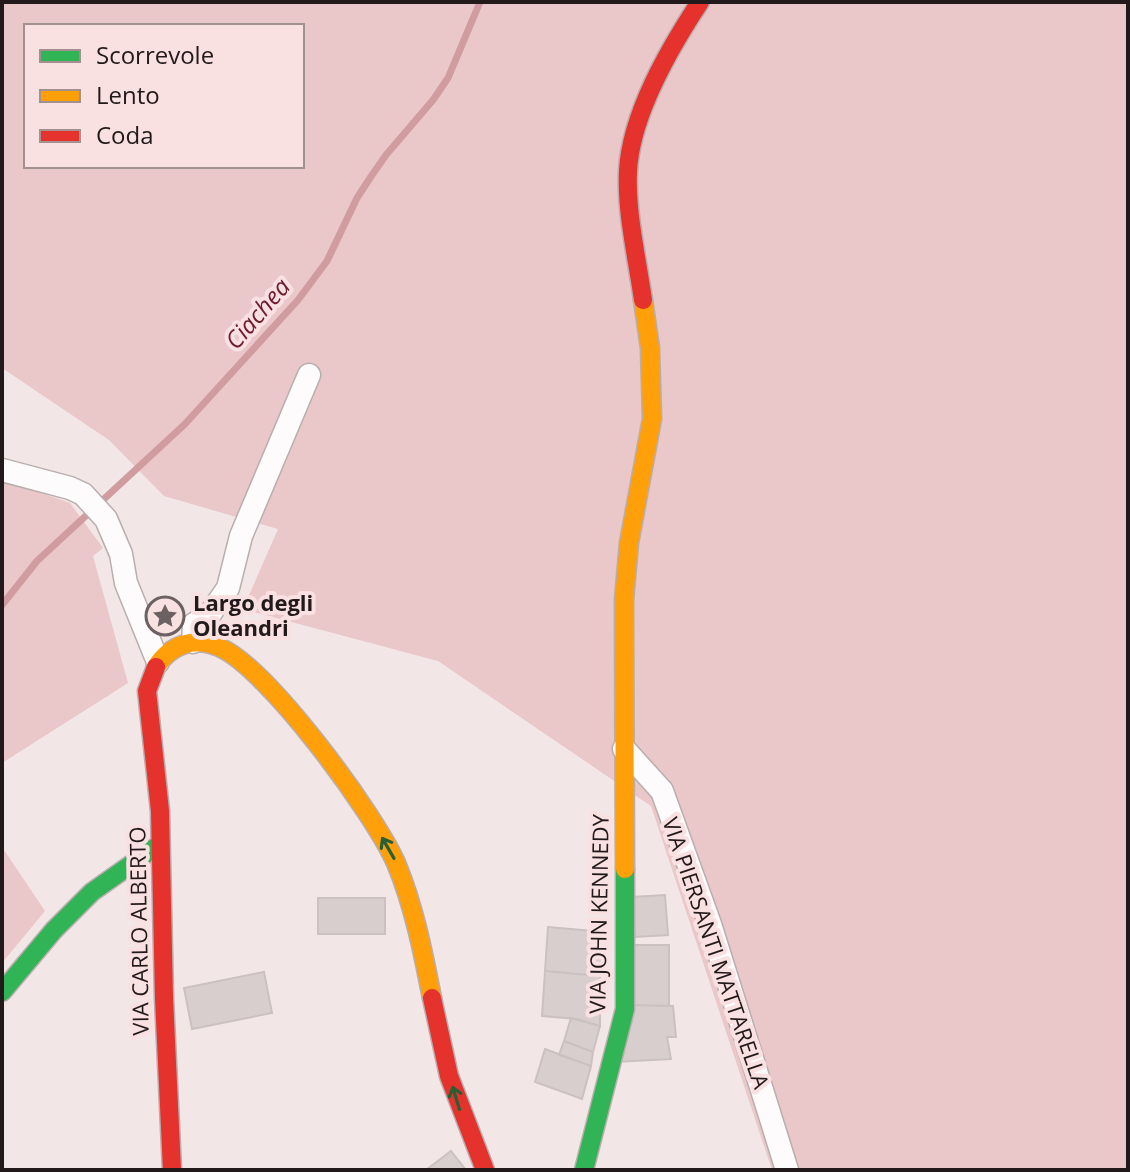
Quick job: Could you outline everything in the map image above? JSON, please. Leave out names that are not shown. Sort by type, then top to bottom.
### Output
[{"type":"street","name":"VIA JOHN KENNEDY","points":[[584,1170],[625,1009],[624,600],[629,543],[652,419],[650,348],[628,198],[628,169],[632,141],[656,78],[700,2]]},
{"type":"street","points":[[202,643],[194,624],[210,614],[228,588],[241,536],[309,375]]},
{"type":"street","points":[[2,470],[83,494],[106,519],[121,554],[126,583],[158,662],[173,648],[202,643],[231,654],[263,682],[351,791],[395,860],[411,903],[446,1064],[461,1114],[485,1170]]},
{"type":"street","name":"VIA CARLO ALBERTO","points":[[158,662],[150,675],[147,691],[160,811],[172,1170]]},
{"type":"street","name":"VIA PIERSANTI MATTARELLA","points":[[624,749],[662,791],[710,924],[787,1170]]},
{"type":"street","points":[[2,992],[54,930],[92,892],[160,844]]},
{"type":"shaded area","points":[[2,2],[1128,2],[1128,1170],[772,1170],[651,806],[438,661],[243,609],[278,529],[164,496],[109,440],[2,368]]},
{"type":"shaded area","points":[[2,479],[70,503],[103,548],[93,556],[128,683],[2,763]]},
{"type":"shaded area","points":[[2,847],[45,911],[2,963]]},
{"type":"building","points":[[665,895],[668,935],[635,937],[632,897]]},
{"type":"building","points":[[318,898],[385,898],[385,934],[318,934]]},
{"type":"building","points":[[548,927],[604,932],[600,976],[545,971]]},
{"type":"building","points":[[633,945],[669,945],[669,1006],[633,1005]]},
{"type":"building","points":[[545,971],[600,976],[600,1026],[577,1019],[542,1016]]},
{"type":"building","points":[[264,972],[272,1013],[192,1029],[184,988]]},
{"type":"building","points":[[633,1005],[673,1006],[676,1037],[667,1037],[671,1059],[616,1062]]},
{"type":"building","points":[[571,1018],[600,1026],[593,1052],[564,1041]]},
{"type":"building","points":[[564,1041],[593,1052],[591,1066],[559,1055]]},
{"type":"building","points":[[545,1049],[591,1066],[582,1099],[535,1082]]},
{"type":"building","points":[[451,1151],[466,1170],[426,1170]]},
{"type":"waterway","name":"Ciachea","points":[[2,605],[37,561],[185,424],[298,300],[327,261],[370,178],[448,78],[480,2]]},
{"type":"traffic: fast","points":[[2,992],[54,930],[92,892],[160,844]]},
{"type":"traffic: fast","points":[[584,1170],[625,1009],[625,869]]},
{"type":"traffic: slow","points":[[625,869],[624,600],[629,543],[652,419],[650,348],[643,300]]},
{"type":"traffic: slow","points":[[156,667],[175,648],[192,643],[210,644],[239,660],[290,711],[343,778],[396,863],[413,912],[432,998]]},
{"type":"traffic: jam","points":[[643,300],[629,203],[631,149],[636,127],[654,83],[700,2]]},
{"type":"traffic: jam","points":[[156,667],[147,691],[160,811],[172,1170]]},
{"type":"traffic: jam","points":[[432,998],[449,1076],[485,1170]]},
{"type":"place","name":"Largo degli Oleandri","points":[[165,616]]}]
